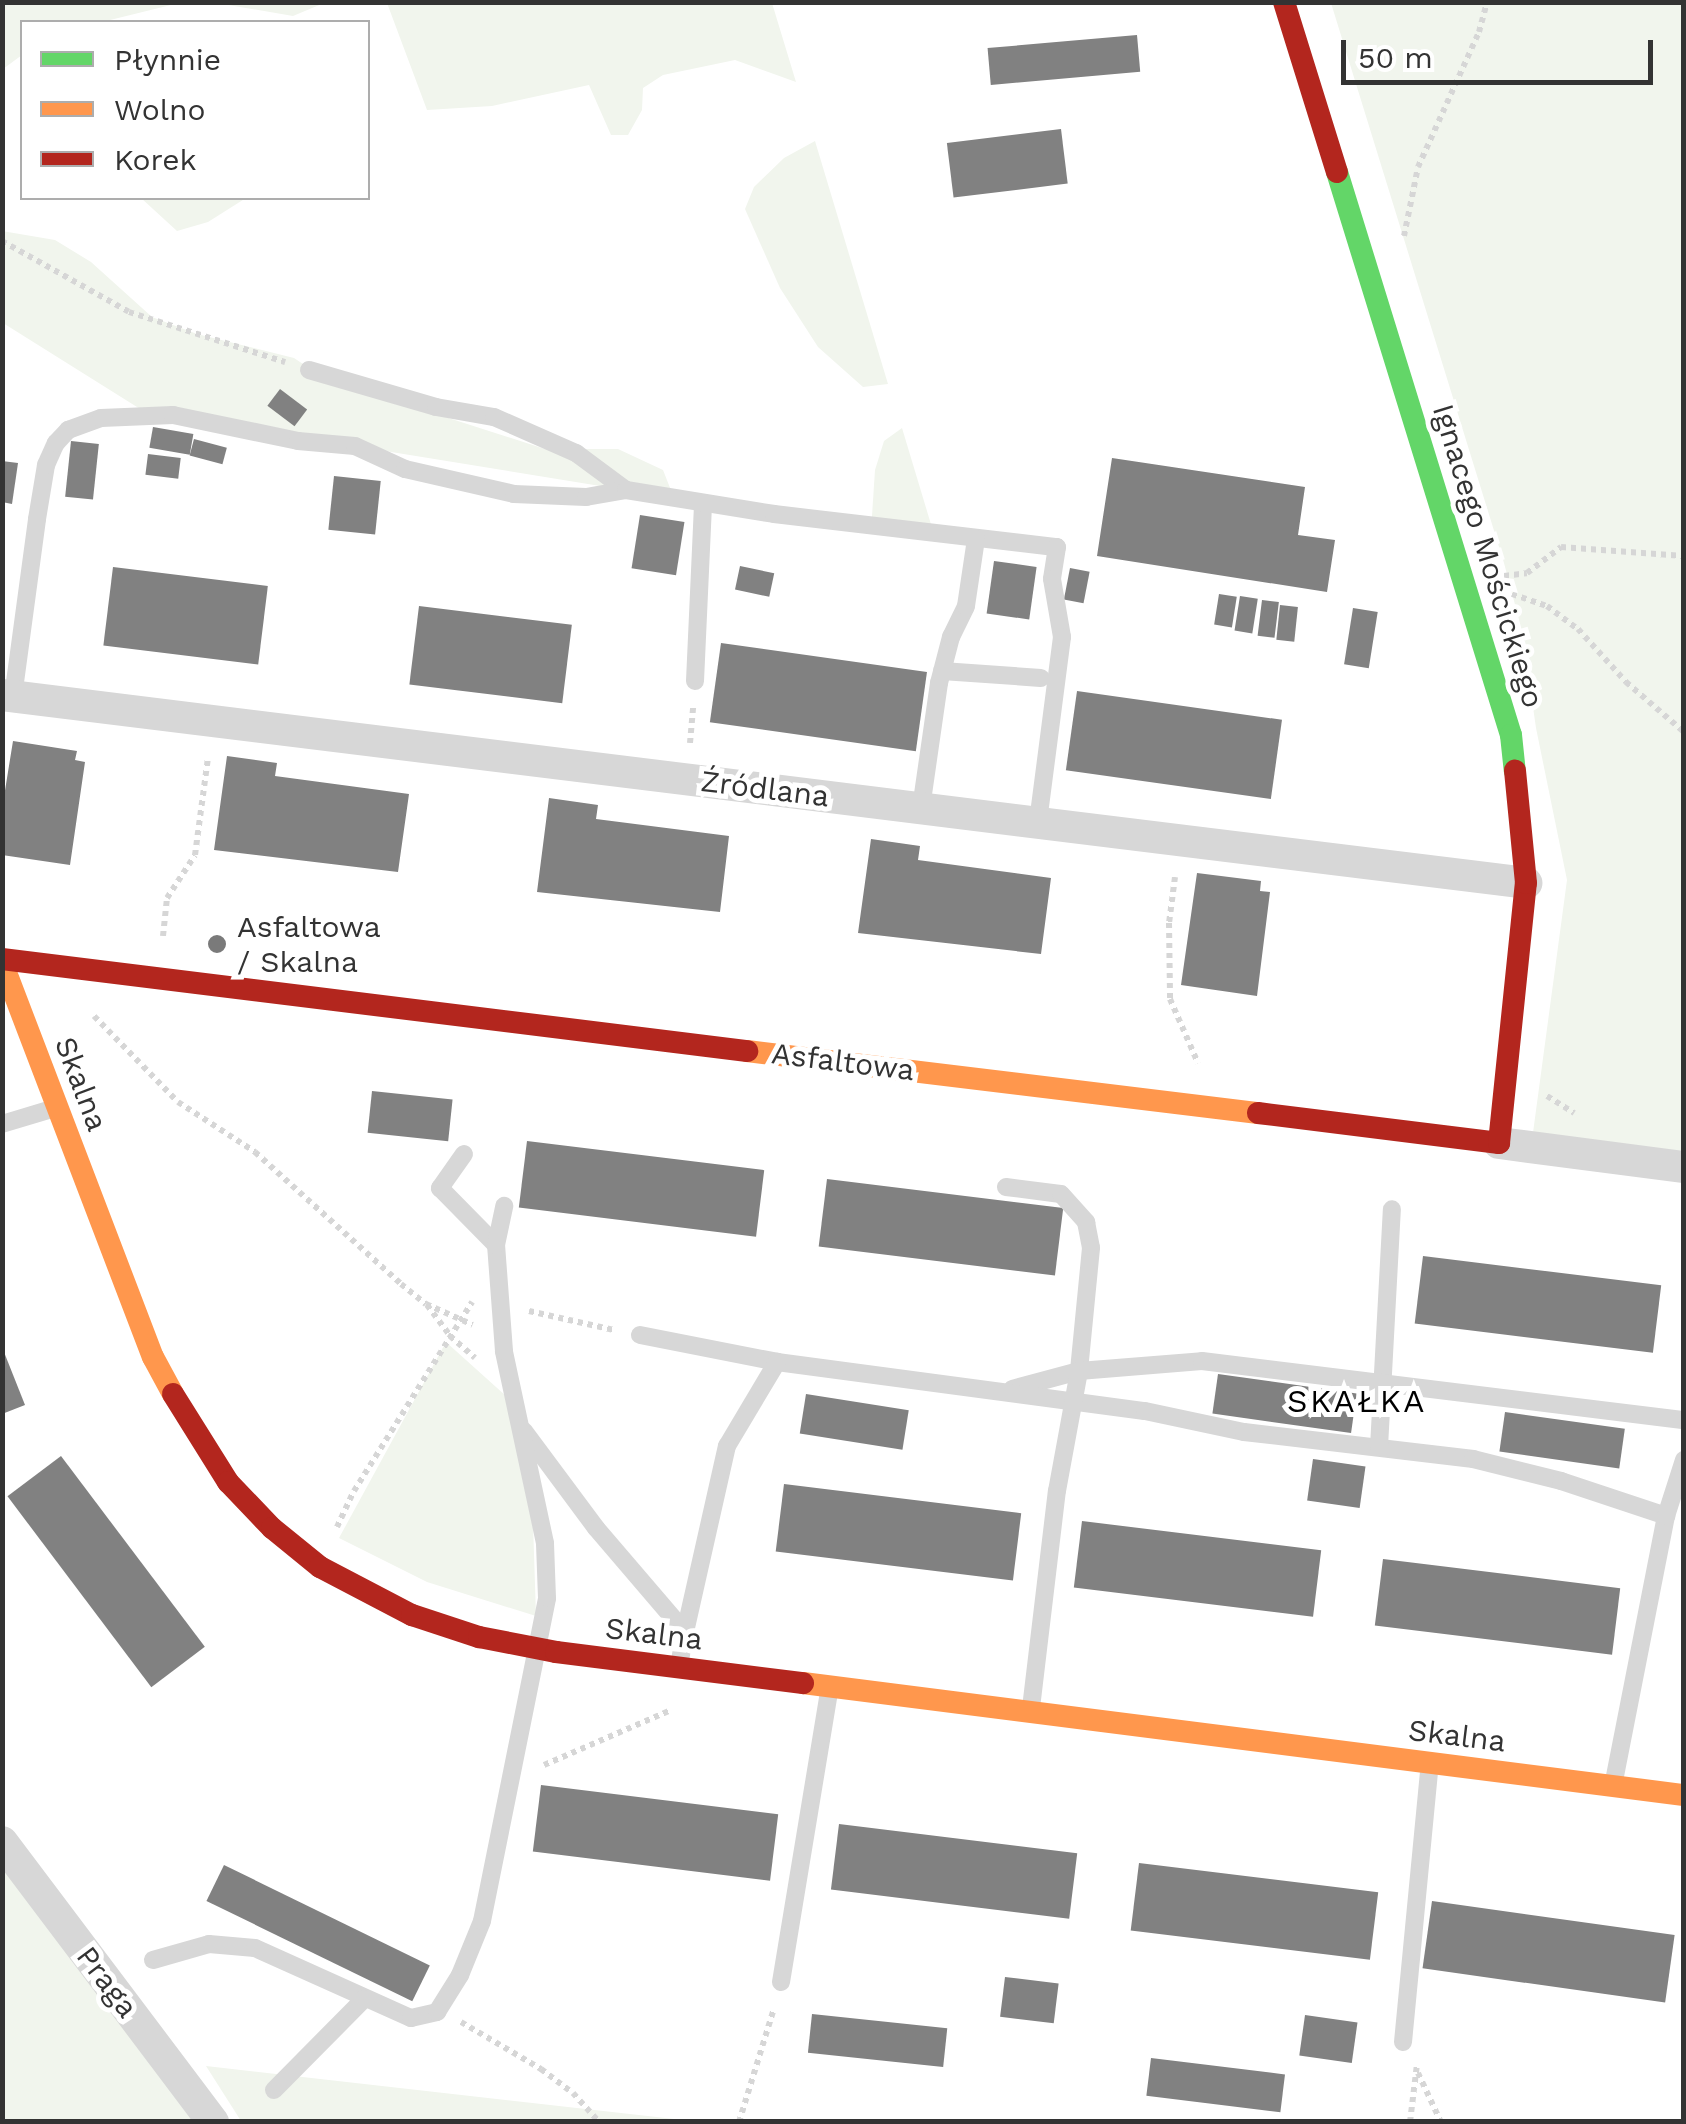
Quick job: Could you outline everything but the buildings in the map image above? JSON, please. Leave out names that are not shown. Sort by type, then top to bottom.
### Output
[{"type":"street","name":"Ignacego Mościckiego","points":[[1284,2],[1511,735],[1526,883],[1499,1143]]},
{"type":"street","name":"Źródlana","points":[[8,696],[1526,883]]},
{"type":"street","name":"Asfaltowa","points":[[2,960],[1684,1167]]},
{"type":"street","name":"Skalna","points":[[2,960],[153,1357],[190,1427],[228,1482],[272,1528],[320,1567],[365,1593],[412,1615],[479,1638],[537,1648],[1684,1795]]},
{"type":"street","name":"Praga","points":[[2,1842],[213,2122]]},
{"type":"lane","points":[[309,370],[436,407],[494,418],[576,453],[626,490]]},
{"type":"lane","points":[[8,696],[46,464],[68,430],[102,418],[174,415],[298,441],[355,446],[405,469],[514,494],[586,496],[626,490],[703,504],[1058,547],[1054,608],[1062,637],[1038,822]]},
{"type":"lane","points":[[695,680],[703,504]]},
{"type":"lane","points":[[921,808],[942,671],[951,637],[966,606],[976,539]]},
{"type":"lane","points":[[942,671],[1042,678]]},
{"type":"lane","points":[[2,1124],[58,1107]]},
{"type":"lane","points":[[464,1154],[440,1188],[496,1244]]},
{"type":"lane","points":[[1006,1187],[1061,1194],[1086,1222],[1091,1248],[1089,1298],[1056,1491],[1030,1712]]},
{"type":"lane","points":[[153,1960],[209,1944],[254,1948],[411,2018],[436,2012],[460,1975],[482,1921],[547,1598],[545,1543],[503,1334],[496,1244],[504,1206]]},
{"type":"lane","points":[[1379,1446],[1392,1209]]},
{"type":"lane","points":[[640,1335],[777,1362],[1073,1400],[1244,1432],[1472,1459],[1675,1513]]},
{"type":"lane","points":[[690,1669],[686,1632],[727,1446],[777,1362]]},
{"type":"lane","points":[[1002,1392],[1078,1371],[1202,1362],[1684,1420]]},
{"type":"lane","points":[[520,1426],[596,1528],[686,1632]]},
{"type":"lane","points":[[1612,1786],[1684,1460]]},
{"type":"lane","points":[[781,1982],[830,1686]]},
{"type":"lane","points":[[1403,2042],[1430,1763]]},
{"type":"lane","points":[[274,2090],[364,1999]]},
{"type":"path","points":[[1403,242],[1418,167],[1487,2]]},
{"type":"path","points":[[2,241],[129,312],[309,370]]},
{"type":"path","points":[[1492,578],[1527,573],[1561,547],[1684,556]]},
{"type":"path","points":[[1495,588],[1560,614],[1626,682],[1684,732]]},
{"type":"path","points":[[684,779],[695,680]]},
{"type":"path","points":[[163,940],[166,898],[195,855],[213,722]]},
{"type":"path","points":[[1180,840],[1169,923],[1170,999],[1199,1066]]},
{"type":"path","points":[[86,1007],[178,1102],[255,1152],[342,1235],[426,1304],[450,1336],[513,1392]]},
{"type":"path","points":[[330,1540],[354,1491],[476,1296],[500,1305],[640,1335]]},
{"type":"path","points":[[426,1304],[503,1334]]},
{"type":"path","points":[[513,1759],[546,1765],[664,1714],[694,1696],[690,1669]]},
{"type":"path","points":[[738,2122],[781,1982]]},
{"type":"path","points":[[436,2012],[476,2028],[541,2069],[573,2093],[599,2122]]},
{"type":"path","points":[[1403,2042],[1441,2122]]},
{"type":"path","points":[[1410,2122],[1418,2073]]},
{"type":"shaded area","points":[[3,2],[179,2],[110,20],[20,20],[20,56],[3,69]]},
{"type":"shaded area","points":[[217,3],[324,3],[293,16]]},
{"type":"shaded area","points":[[387,3],[772,3],[796,82],[735,60],[663,75],[643,88],[642,110],[628,135],[611,135],[589,85],[492,106],[427,110]]},
{"type":"shaded area","points":[[1331,3],[1683,3],[1683,1175],[1530,1155],[1567,880],[1536,728],[1522,631],[1504,563]]},
{"type":"shaded area","points":[[815,141],[888,384],[863,387],[818,347],[780,288],[745,209],[754,187],[784,158]]},
{"type":"shaded area","points":[[143,200],[243,200],[208,222],[177,231]]},
{"type":"shaded area","points":[[2,231],[55,240],[91,262],[152,317],[197,334],[294,358],[324,378],[545,449],[618,449],[663,470],[674,498],[145,412],[3,323]]},
{"type":"shaded area","points":[[902,428],[936,541],[871,531],[875,470],[884,441]]},
{"type":"shaded area","points":[[446,1342],[506,1396],[533,1523],[536,1616],[427,1582],[339,1538]]},
{"type":"shaded area","points":[[3,1861],[204,2121],[3,2121]]},
{"type":"shaded area","points":[[206,2066],[692,2121],[241,2121]]},
{"type":"traffic: fast","points":[[1337,172],[1511,735],[1515,771]]},
{"type":"traffic: slow","points":[[2,962],[153,1357],[173,1394]]},
{"type":"traffic: slow","points":[[747,1051],[1258,1113]]},
{"type":"traffic: slow","points":[[803,1683],[1684,1795]]},
{"type":"traffic: jam","points":[[1284,2],[1337,172]]},
{"type":"traffic: jam","points":[[1258,1113],[1499,1143],[1526,883],[1515,771]]},
{"type":"traffic: jam","points":[[2,959],[747,1051]]},
{"type":"traffic: jam","points":[[173,1394],[228,1482],[272,1528],[320,1567],[412,1615],[479,1637],[556,1652],[803,1683]]},
{"type":"place","name":"Asfaltowa / Skalna","points":[[217,944]]},
{"type":"district","name":"SKAŁKA","points":[[1357,1401]]}]
